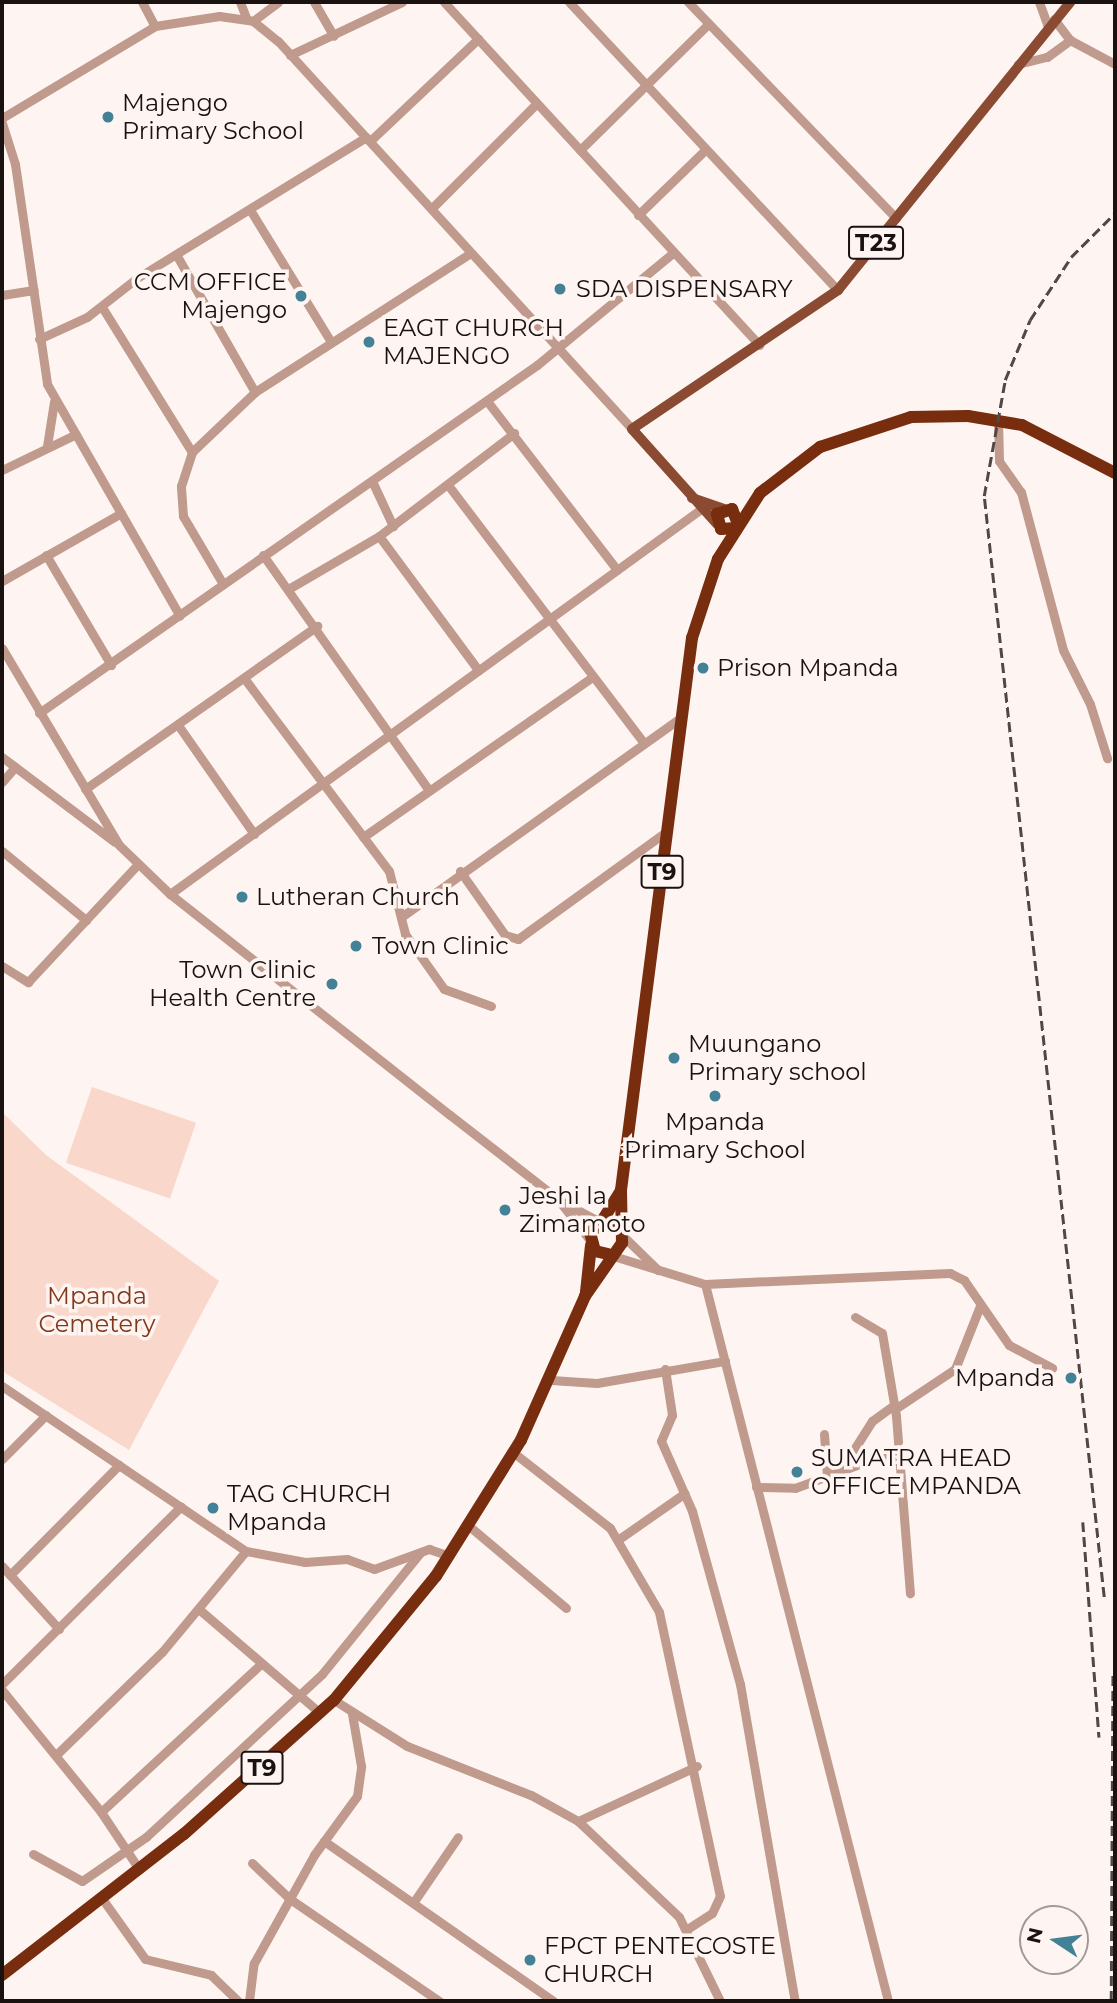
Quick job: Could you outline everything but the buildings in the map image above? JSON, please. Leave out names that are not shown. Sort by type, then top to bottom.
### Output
[{"type":"highway","name":"T9","points":[[718,559],[718,526],[726,508],[760,493],[820,447],[879,423],[945,416],[998,419],[1050,435],[1115,473]]},
{"type":"highway","name":"T9","points":[[2,1976],[139,1869],[334,1700],[449,1556],[514,1453],[551,1380],[585,1296],[622,1234],[621,1189],[679,719],[692,639],[718,559],[760,493]]},
{"type":"highway","points":[[718,526],[737,526],[738,514],[726,508]]},
{"type":"highway","name":"T9","points":[[585,1296],[590,1242],[621,1189]]},
{"type":"highway","points":[[601,1222],[622,1234]]},
{"type":"highway","points":[[590,1242],[608,1254]]},
{"type":"main road","name":"T23","points":[[632,429],[838,290],[1070,2]]},
{"type":"main road","points":[[632,429],[718,526]]},
{"type":"main road","points":[[692,498],[726,508]]},
{"type":"street","points":[[142,2],[155,26]]},
{"type":"street","points":[[240,2],[250,20],[290,55],[632,429]]},
{"type":"street","points":[[180,616],[76,434],[54,402],[39,339],[34,290],[2,120],[155,26],[250,20],[278,2]]},
{"type":"street","points":[[314,2],[334,36]]},
{"type":"street","points":[[290,55],[334,36],[391,4],[402,2]]},
{"type":"street","points":[[444,2],[759,345]]},
{"type":"street","points":[[569,2],[838,290]]},
{"type":"street","points":[[688,2],[896,218]]},
{"type":"street","points":[[1039,2],[1051,23],[1070,40],[1115,64]]},
{"type":"street","points":[[580,150],[645,83],[708,24]]},
{"type":"street","points":[[39,339],[102,307],[177,256],[252,213],[368,139],[478,39]]},
{"type":"street","points":[[1018,64],[1047,57],[1070,40]]},
{"type":"street","points":[[432,208],[535,104]]},
{"type":"street","points":[[638,215],[705,150]]},
{"type":"street","points":[[252,213],[331,342]]},
{"type":"street","points":[[223,584],[183,516],[181,486],[192,452],[255,392],[471,253]]},
{"type":"street","points":[[39,713],[487,401],[559,348],[673,253]]},
{"type":"street","points":[[177,256],[255,392]]},
{"type":"street","points":[[2,295],[34,290]]},
{"type":"street","points":[[102,307],[192,452]]},
{"type":"street","points":[[487,401],[617,570]]},
{"type":"street","points":[[47,446],[54,402]]},
{"type":"street","points":[[998,419],[999,461],[1021,492],[1063,650],[1090,704],[1107,758]]},
{"type":"street","points":[[290,588],[379,536],[514,433]]},
{"type":"street","points":[[2,470],[76,434]]},
{"type":"street","points":[[373,481],[393,526]]},
{"type":"street","points":[[448,485],[644,743]]},
{"type":"street","points":[[170,894],[701,509]]},
{"type":"street","points":[[2,581],[121,513]]},
{"type":"street","points":[[379,536],[478,670]]},
{"type":"street","points":[[46,555],[111,665]]},
{"type":"street","points":[[263,555],[317,626],[429,790]]},
{"type":"street","points":[[85,789],[317,626]]},
{"type":"street","points":[[2,648],[119,845]]},
{"type":"street","points":[[363,837],[592,677]]},
{"type":"street","points":[[244,678],[388,871],[404,915],[405,934],[444,989],[491,1006]]},
{"type":"street","points":[[404,915],[460,871],[679,719]]},
{"type":"street","points":[[178,725],[254,834]]},
{"type":"street","points":[[2,757],[119,845],[170,894],[559,1200],[601,1222]]},
{"type":"street","points":[[2,782],[15,767]]},
{"type":"street","points":[[460,871],[505,936],[517,939],[666,832]]},
{"type":"street","points":[[2,851],[86,920]]},
{"type":"street","points":[[2,966],[28,982],[138,864]]},
{"type":"street","points":[[559,1200],[590,1242]]},
{"type":"street","points":[[622,1234],[659,1271]]},
{"type":"street","points":[[608,1254],[705,1284],[950,1273],[964,1280],[1009,1345],[1052,1368]]},
{"type":"street","points":[[705,1284],[888,2001]]},
{"type":"street","points":[[841,1471],[873,1421],[955,1369],[981,1306]]},
{"type":"street","points":[[855,1317],[882,1333],[894,1407],[910,1593]]},
{"type":"street","points":[[551,1380],[584,1384],[665,1368],[725,1361]]},
{"type":"street","points":[[665,1368],[672,1415],[661,1441],[685,1493],[740,1684],[795,2001]]},
{"type":"street","points":[[2,1386],[246,1551],[305,1563],[347,1559],[374,1569],[420,1553],[449,1556]]},
{"type":"street","points":[[2,1459],[46,1415]]},
{"type":"street","points":[[824,1434],[827,1476]]},
{"type":"street","points":[[756,1487],[795,1488],[897,1450]]},
{"type":"street","points":[[514,1453],[619,1539],[659,1612],[697,1766],[720,1896],[712,1913],[687,1929]]},
{"type":"street","points":[[10,1575],[119,1465]]},
{"type":"street","points":[[619,1539],[685,1493]]},
{"type":"street","points":[[2,1684],[181,1506]]},
{"type":"street","points":[[469,1525],[566,1608]]},
{"type":"street","points":[[56,1755],[201,1611],[246,1551]]},
{"type":"street","points":[[33,1854],[82,1881],[126,1852],[301,1695],[378,1611],[420,1553]]},
{"type":"street","points":[[2,1566],[59,1629]]},
{"type":"street","points":[[201,1611],[260,1665],[301,1695],[320,1713]]},
{"type":"street","points":[[101,1812],[260,1665]]},
{"type":"street","points":[[2,1690],[101,1812],[139,1869]]},
{"type":"street","points":[[334,1700],[352,1714],[407,1746],[531,1795],[578,1821],[687,1929],[720,2001]]},
{"type":"street","points":[[249,2001],[254,1963],[324,1841],[359,1788],[352,1714]]},
{"type":"street","points":[[578,1821],[697,1766]]},
{"type":"street","points":[[415,1900],[458,1837]]},
{"type":"street","points":[[324,1841],[415,1900],[551,2001]]},
{"type":"street","points":[[252,1863],[290,1899],[439,2001]]},
{"type":"street","points":[[101,1898],[145,1959],[211,1975],[239,2001]]},
{"type":"green space","points":[[92,1087],[196,1123],[170,1198],[66,1163]]},
{"type":"green space","name":"Mpanda Cemetery","points":[[2,1112],[46,1155],[219,1281],[129,1450],[2,1371]]},
{"type":"railway","points":[[1104,1597],[984,496],[1005,380],[1030,320],[1071,257],[1115,213]]},
{"type":"railway","points":[[1083,1522],[1099,1737]]},
{"type":"railway","points":[[1111,2001],[1113,1671]]},
{"type":"place","name":"Majengo Primary School","points":[[108,117]]},
{"type":"place","name":"SDA DISPENSARY","points":[[560,289]]},
{"type":"place","name":"CCM OFFICE Majengo","points":[[301,296]]},
{"type":"place","name":"EAGT CHURCH MAJENGO","points":[[369,342]]},
{"type":"place","name":"Prison Mpanda","points":[[703,668]]},
{"type":"place","name":"Lutheran Church","points":[[242,897]]},
{"type":"place","name":"Town Clinic","points":[[356,946]]},
{"type":"place","name":"Town Clinic Health Centre","points":[[332,984]]},
{"type":"place","name":"Muungano Primary school","points":[[674,1058]]},
{"type":"place","name":"Mpanda Primary School","points":[[715,1096]]},
{"type":"place","name":"Jeshi la Zimamoto","points":[[505,1210]]},
{"type":"place","name":"Mpanda","points":[[1071,1378]]},
{"type":"place","name":"SUMATRA HEAD OFFICE MPANDA","points":[[797,1472]]},
{"type":"place","name":"TAG CHURCH Mpanda","points":[[213,1508]]},
{"type":"place","name":"FPCT PENTECOSTE CHURCH","points":[[530,1960]]}]
